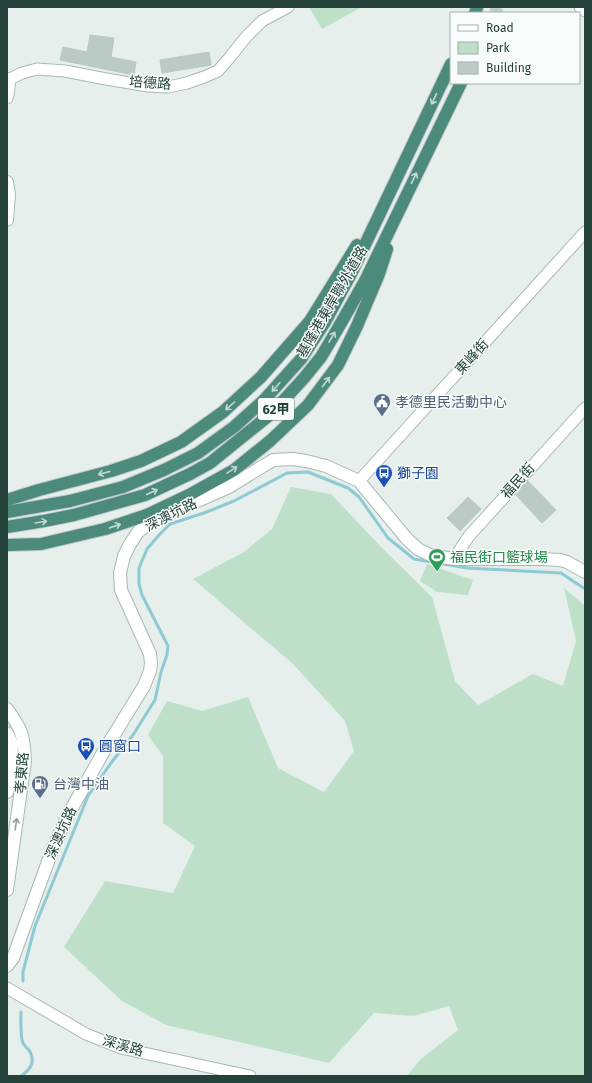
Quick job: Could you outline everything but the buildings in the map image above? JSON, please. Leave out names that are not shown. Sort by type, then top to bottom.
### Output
[{"type":"highway","name":"基隆港東岸聯外道路","points":[[7,508],[70,501],[124,487],[164,470],[198,453],[234,427],[264,400],[301,359],[325,322],[352,272],[450,66]]},
{"type":"highway","name":"基隆港東岸聯外道路","points":[[7,527],[44,522],[145,495],[210,463],[272,413],[304,378],[320,357],[365,281],[460,84]]},
{"type":"highway","points":[[7,496],[39,490],[111,471],[141,461],[180,442],[223,412],[261,377],[310,321],[345,264],[381,210]]},
{"type":"highway","points":[[7,549],[41,544],[77,536],[105,529],[147,515],[189,495],[234,470],[270,441],[308,405],[338,365],[357,326],[379,274],[397,213]]},
{"type":"highway","points":[[7,508],[39,490]]},
{"type":"highway","points":[[7,545],[41,544]]},
{"type":"street","name":"培德路","points":[[7,98],[8,79],[37,69],[65,71],[148,86],[168,87],[204,78],[218,71],[246,37],[262,21],[288,7]]},
{"type":"street","points":[[580,7],[585,11]]},
{"type":"street","points":[[7,182],[9,194],[7,220]]},
{"type":"street","name":"東峰街","points":[[359,481],[585,232]]},
{"type":"street","name":"福民街","points":[[456,559],[459,551],[469,536],[585,408]]},
{"type":"street","name":"深澳坑路","points":[[7,966],[13,958],[54,848],[68,815],[104,751],[144,686],[150,671],[150,654],[121,590],[120,573],[124,556],[130,544],[138,532],[147,525],[159,518],[228,487],[273,460],[293,459],[326,466],[359,481],[407,539],[418,549],[432,556],[456,559],[560,560],[567,562],[585,572]]},
{"type":"street","name":"孝東路","points":[[7,708],[21,729],[24,742],[25,761],[7,890]]},
{"type":"street","name":"孝東路","points":[[7,733],[12,744],[7,792]]},
{"type":"street","name":"深溪路","points":[[7,988],[86,1034],[122,1048],[250,1076]]},
{"type":"green space","points":[[309,7],[362,7],[322,29]]},
{"type":"green space","points":[[291,487],[331,494],[383,549],[432,597],[455,681],[478,705],[533,674],[563,686],[576,641],[564,588],[585,606],[585,1076],[407,1076],[421,1059],[458,1030],[449,1006],[414,1016],[374,1013],[329,1063],[166,1025],[122,1001],[64,947],[105,881],[173,893],[195,846],[163,823],[163,756],[148,735],[167,701],[202,711],[248,697],[278,768],[324,792],[354,751],[345,721],[292,663],[193,579],[244,552],[272,529]]},
{"type":"green space","name":"福民街口籃球場","points":[[427,564],[473,580],[468,595],[437,592],[420,581]]},
{"type":"waterway","points":[[23,981],[23,972],[35,926],[88,796],[133,735],[155,700],[168,646],[142,595],[139,584],[139,568],[147,549],[170,524],[234,501],[287,473],[308,472],[348,488],[359,497],[388,538],[414,559],[467,568],[561,573],[585,589]]},
{"type":"waterway","points":[[21,1012],[22,1040],[31,1054],[32,1062],[30,1068],[21,1076]]},
{"type":"tunnel","points":[[496,12],[498,7]]},
{"type":"place","name":"孝德里民活動中心","points":[[382,417]]},
{"type":"place","name":"獅子園","points":[[384,488]]},
{"type":"place","name":"福民街口籃球場","points":[[437,572]]},
{"type":"place","name":"圓窗口","points":[[86,761]]},
{"type":"place","name":"台灣中油","points":[[40,799]]}]
